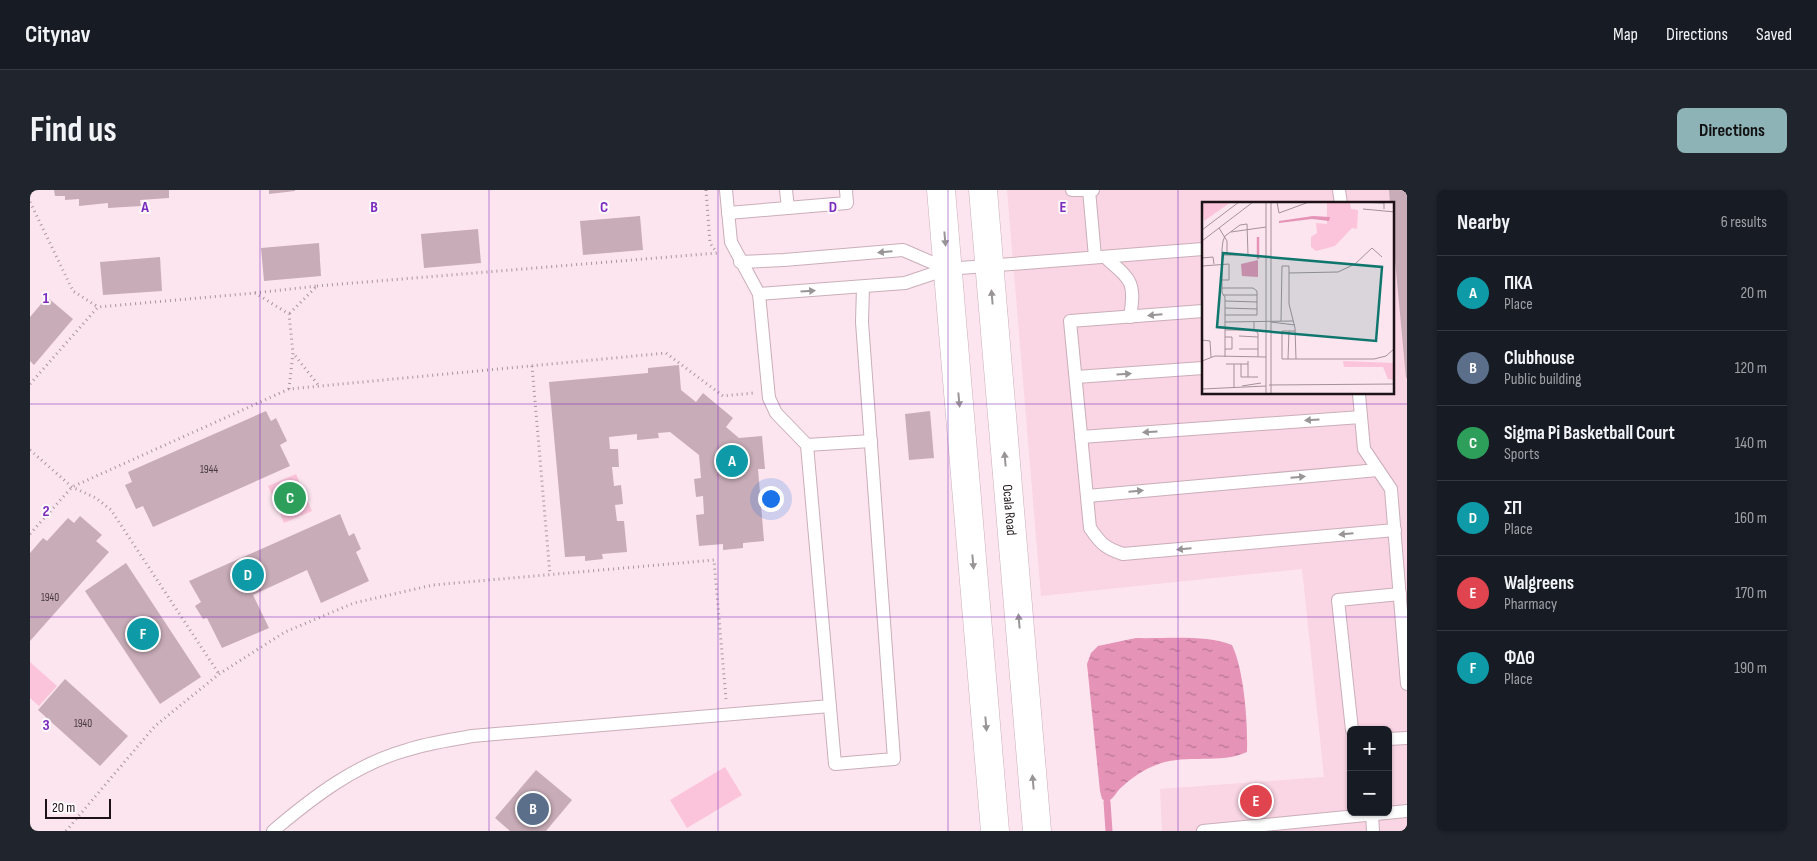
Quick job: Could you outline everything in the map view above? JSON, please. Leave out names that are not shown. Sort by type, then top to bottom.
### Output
[{"type":"main road","points":[[941,190],[995,831]]},
{"type":"main road","name":"Ocala Road","points":[[982,190],[1037,831]]},
{"type":"lane","points":[[726,190],[731,242],[740,262],[759,294],[769,398],[776,413],[807,445],[835,764],[894,759],[862,322],[863,287]]},
{"type":"lane","points":[[786,190],[788,208]]},
{"type":"lane","points":[[728,213],[847,203],[846,190]]},
{"type":"lane","points":[[1072,190],[1091,190],[1100,257],[1123,272],[1133,288],[1130,317]]},
{"type":"lane","points":[[759,294],[905,283],[947,269],[1202,249]]},
{"type":"lane","points":[[740,262],[904,250],[947,269]]},
{"type":"lane","points":[[1202,311],[1070,321],[1090,528],[1099,542],[1108,549],[1123,554],[1395,530]]},
{"type":"lane","points":[[1076,377],[1202,368]]},
{"type":"lane","points":[[1359,395],[1364,449],[1391,489],[1407,684]]},
{"type":"lane","points":[[1081,437],[1361,417]]},
{"type":"lane","points":[[807,445],[871,441]]},
{"type":"lane","points":[[1087,496],[1378,470]]},
{"type":"lane","points":[[1352,726],[1338,600],[1400,594]]},
{"type":"lane","points":[[272,831],[328,787],[368,766],[406,750],[472,736],[830,706]]},
{"type":"lane","points":[[1392,739],[1407,738]]},
{"type":"lane","points":[[1392,812],[1407,811]]},
{"type":"lane","points":[[1203,831],[1352,816]]},
{"type":"lane","points":[[1372,816],[1373,831]]},
{"type":"path","points":[[30,202],[73,291],[98,307],[317,286],[717,253],[710,244],[706,190]]},
{"type":"path","points":[[289,389],[292,353],[289,314],[317,286]]},
{"type":"path","points":[[255,293],[289,314]]},
{"type":"path","points":[[30,384],[98,307]]},
{"type":"path","points":[[292,353],[320,387]]},
{"type":"path","points":[[30,534],[72,487],[289,389],[666,353],[723,396],[754,393]]},
{"type":"path","points":[[532,366],[550,575]]},
{"type":"path","points":[[30,450],[72,487],[96,498],[110,510],[219,674]]},
{"type":"path","points":[[66,831],[155,726],[219,674],[285,632],[354,603],[433,585],[714,560],[727,714]]},
{"type":"shaded area","points":[[1007,190],[1407,190],[1407,831],[1162,831],[1160,789],[1324,777],[1302,569],[1041,596]]},
{"type":"shaded area","points":[[296,474],[312,511],[284,523],[268,486]]},
{"type":"shaded area","points":[[30,662],[57,686],[39,706],[30,698]]},
{"type":"shaded area","points":[[725,767],[742,795],[687,828],[670,800]]},
{"type":"water","points":[[1136,638],[1197,638],[1210,639],[1232,645],[1240,668],[1242,682],[1247,727],[1247,752],[1225,758],[1179,760],[1156,765],[1130,780],[1107,802],[1102,799],[1100,791],[1087,664],[1091,653],[1098,646]]},
{"type":"building","points":[[54,190],[169,190],[169,198],[140,200],[141,206],[108,208],[108,203],[79,206],[79,199],[65,200],[65,196],[55,196]]},
{"type":"building","points":[[269,190],[295,190],[295,191],[269,194]]},
{"type":"building","points":[[1389,190],[1407,190],[1407,378],[1394,250],[1394,202],[1390,202]]},
{"type":"building","points":[[640,216],[643,250],[583,255],[580,221]]},
{"type":"building","points":[[478,229],[481,263],[424,268],[421,234]]},
{"type":"building","points":[[319,243],[321,276],[264,281],[261,248]]},
{"type":"building","points":[[160,257],[162,291],[103,295],[100,262]]},
{"type":"building","points":[[47,297],[73,319],[34,365],[30,361],[30,317]]},
{"type":"building","points":[[679,365],[681,390],[696,402],[703,393],[733,418],[726,427],[739,438],[762,436],[765,469],[758,469],[764,541],[743,543],[743,548],[723,550],[723,544],[699,546],[696,515],[704,514],[703,496],[696,497],[694,479],[701,478],[699,455],[670,432],[658,433],[659,438],[637,440],[637,434],[609,437],[610,449],[618,449],[619,467],[612,467],[614,486],[621,485],[623,504],[615,505],[617,521],[624,521],[627,552],[602,554],[603,559],[585,561],[585,556],[565,557],[549,382],[648,373],[648,368]]},
{"type":"building","points":[[266,411],[271,421],[276,418],[287,441],[280,445],[290,466],[153,527],[143,506],[136,509],[125,485],[132,482],[128,472]]},
{"type":"building","points":[[930,411],[934,458],[909,460],[905,414]]},
{"type":"building","points":[[340,514],[349,536],[354,533],[361,549],[356,552],[369,581],[321,603],[307,570],[253,595],[269,628],[222,648],[207,618],[203,619],[195,606],[201,602],[189,581]]},
{"type":"building","points":[[80,516],[102,535],[96,541],[109,552],[30,641],[30,553],[43,538],[47,541],[68,518],[74,523]]},
{"type":"building","points":[[126,563],[201,677],[160,704],[85,591]]},
{"type":"building","points":[[65,679],[128,736],[100,766],[38,710]]},
{"type":"building","points":[[536,770],[572,800],[546,831],[510,831],[495,818]]},
{"type":"waterway","points":[[1107,802],[1109,831]]},
{"type":"place","name":"ΠΚΑ","points":[[732,461]]},
{"type":"place","name":"Sigma Pi Basketball Court","points":[[290,498]]},
{"type":"place","name":"ΣΠ","points":[[248,575]]},
{"type":"place","name":"ΦΔΘ","points":[[143,634]]},
{"type":"place","name":"Walgreens","points":[[1256,801]]},
{"type":"place","name":"Clubhouse","points":[[533,809]]}]
